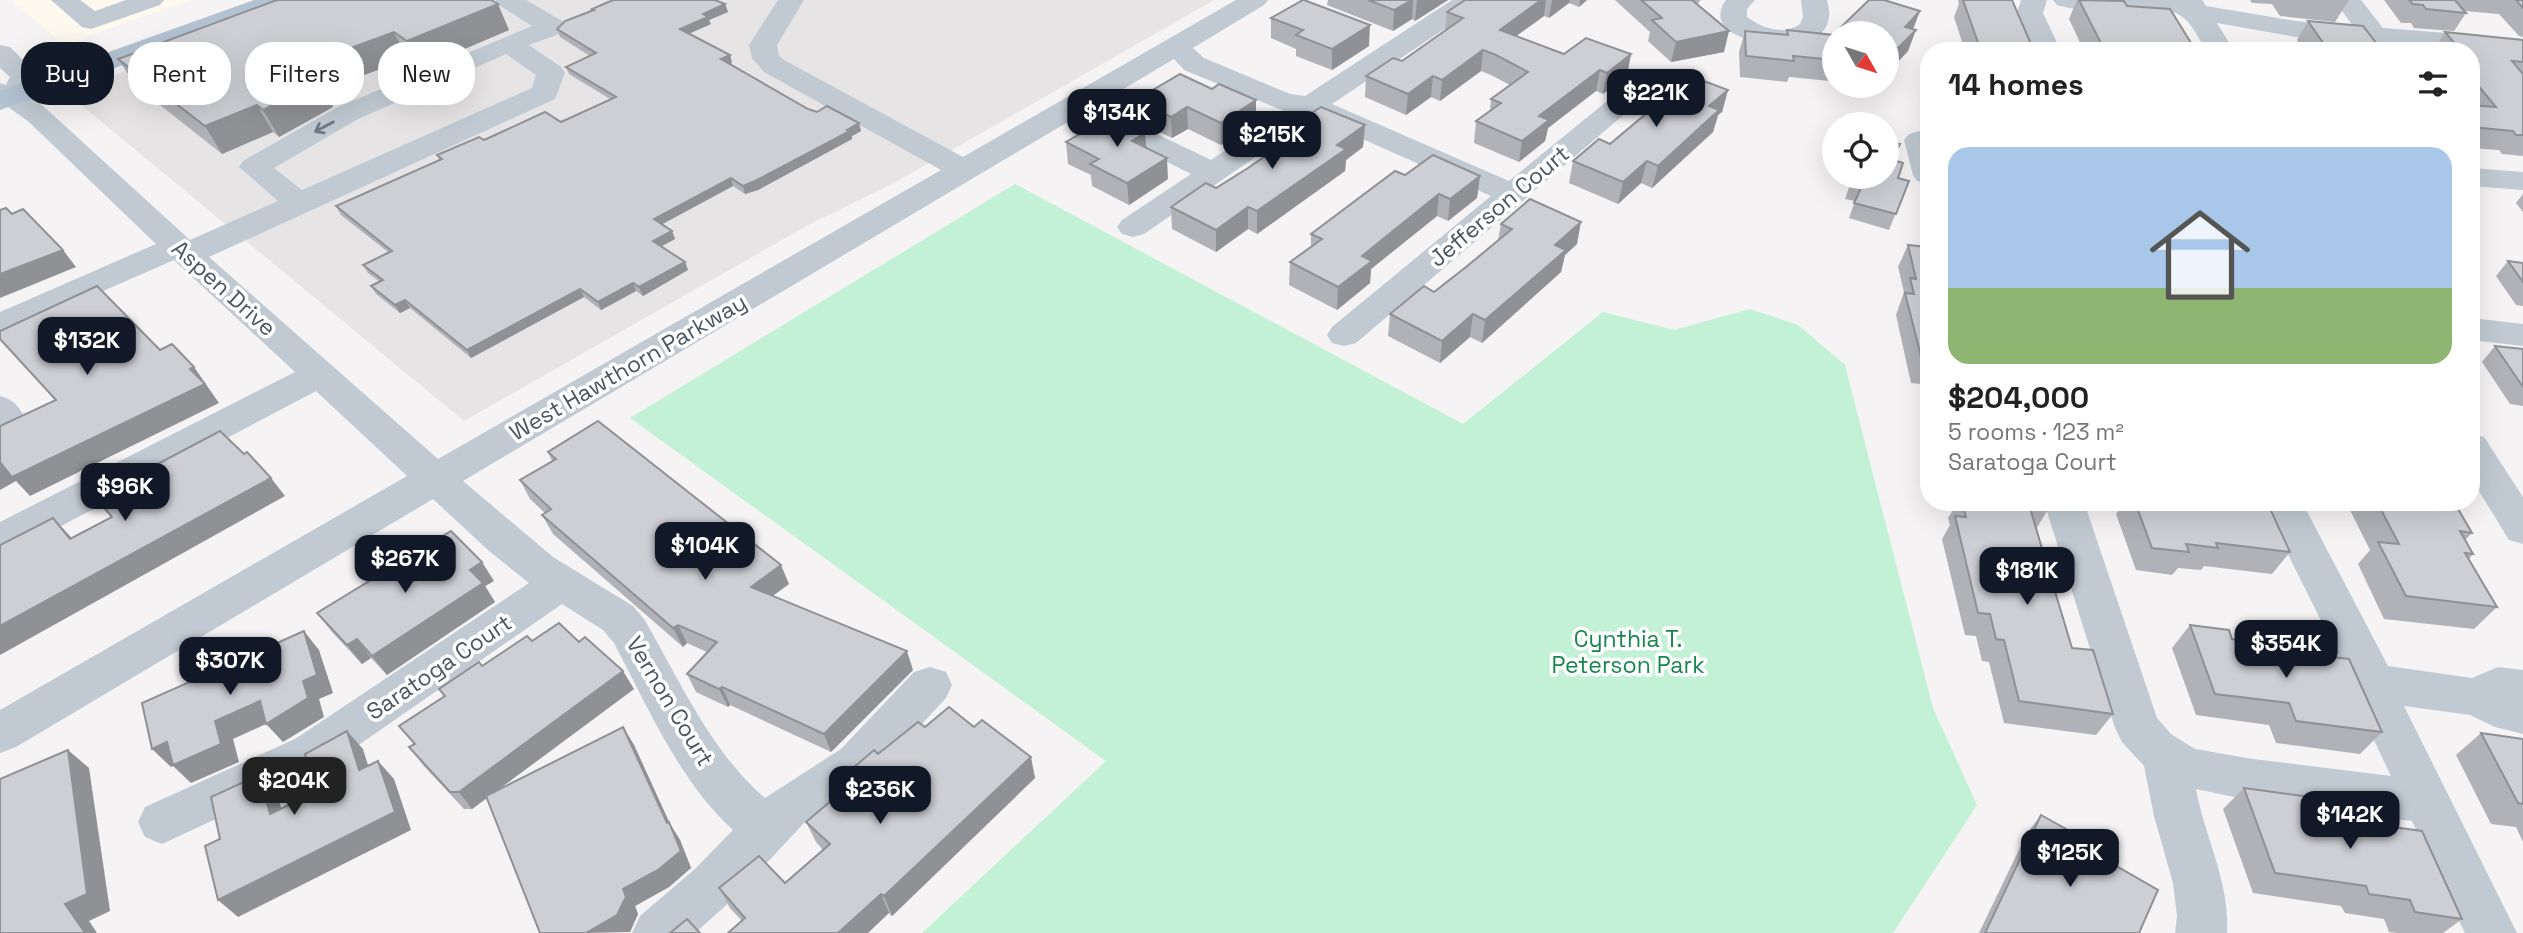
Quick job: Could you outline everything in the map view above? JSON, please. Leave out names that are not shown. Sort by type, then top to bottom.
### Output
[{"type":"main road","points":[[8,90],[236,0]]},
{"type":"main road","points":[[8,90],[278,0]]},
{"type":"street","points":[[64,0],[92,21],[151,0]]},
{"type":"street","points":[[281,188],[254,167],[348,114],[508,43],[553,27],[508,0]]},
{"type":"street","points":[[791,0],[763,45],[766,58],[774,66],[964,170]]},
{"type":"street","name":"West Hawthorn Parkway","points":[[0,733],[1255,0]]},
{"type":"street","points":[[1742,0],[1734,8],[1734,20],[1741,27],[1753,32],[1779,38],[1805,35],[1813,29],[1818,13],[1814,0]]},
{"type":"street","points":[[2034,0],[2030,13],[2044,42]]},
{"type":"street","points":[[2066,0],[2105,1],[2122,9],[2171,15],[2193,6]]},
{"type":"street","points":[[2140,0],[2193,6],[2296,29],[2375,42]]},
{"type":"street","points":[[2347,0],[2380,42]]},
{"type":"street","points":[[1133,227],[1312,106],[1387,41],[1461,6]]},
{"type":"street","points":[[2193,6],[2215,42]]},
{"type":"street","points":[[0,326],[545,93],[551,73],[508,43]]},
{"type":"street","points":[[1176,46],[1211,54],[1302,93],[1312,106],[1513,194]]},
{"type":"street","points":[[2480,46],[2523,47]]},
{"type":"street","name":"Aspen Drive","points":[[0,53],[8,90],[435,478]]},
{"type":"street","name":"Jefferson Court","points":[[1344,335],[1654,77]]},
{"type":"street","points":[[1122,128],[1211,172]]},
{"type":"street","points":[[1919,140],[1920,144]]},
{"type":"street","points":[[2480,178],[2523,181]]},
{"type":"street","points":[[2480,331],[2523,335]]},
{"type":"street","points":[[0,540],[320,374]]},
{"type":"street","points":[[2480,461],[2523,529]]},
{"type":"street","name":"Vernon Court","points":[[435,478],[538,568],[618,618],[629,631],[691,742],[733,800],[766,829]]},
{"type":"street","points":[[2067,511],[2138,728],[2160,753],[2185,767],[2253,780],[2427,802]]},
{"type":"street","points":[[2287,511],[2374,683],[2386,717],[2491,933]]},
{"type":"street","name":"Saratoga Court","points":[[162,822],[311,752],[563,582]]},
{"type":"street","points":[[2374,683],[2477,697],[2511,714],[2523,715]]},
{"type":"street","points":[[658,933],[714,884],[787,808],[857,763],[930,685]]},
{"type":"street","points":[[2477,697],[2498,685],[2523,688]]},
{"type":"street","points":[[2160,753],[2189,850],[2203,917],[2201,933]]},
{"type":"shaded area","points":[[11,0],[190,0],[71,42],[60,42]]},
{"type":"shaded area","points":[[303,0],[1214,0],[894,183],[810,224],[464,421],[81,105],[114,105],[114,76],[128,70],[128,105],[231,105],[231,42],[192,42]]},
{"type":"green space","name":"Cynthia T. Peterson Park","points":[[1015,184],[1463,424],[1603,312],[1674,330],[1750,309],[1798,325],[1845,365],[1933,708],[1977,805],[1893,933],[922,933],[1106,761],[630,418]]},
{"type":"building","points":[[277,0],[491,0],[498,4],[407,41],[394,32],[364,43],[245,42],[245,105],[257,105],[205,126],[178,105],[231,105],[231,42],[164,42]]},
{"type":"building","points":[[613,0],[715,0],[725,4],[703,14],[708,17],[680,29],[730,55],[721,59],[808,109],[817,112],[827,106],[859,123],[847,130],[850,131],[755,181],[743,186],[731,178],[654,219],[672,231],[653,241],[685,262],[639,287],[633,283],[598,302],[580,289],[467,350],[405,300],[395,305],[371,286],[383,280],[363,265],[392,251],[336,206],[442,159],[437,155],[479,137],[484,140],[545,112],[561,122],[616,97],[566,67],[596,53],[557,29],[565,21]]},
{"type":"building","points":[[1303,0],[1370,25],[1332,49],[1296,35],[1303,30],[1271,18]]},
{"type":"building","points":[[1368,0],[1412,0],[1394,10]]},
{"type":"building","points":[[1465,0],[1541,0],[1500,30],[1564,54],[1586,38],[1631,54],[1607,73],[1600,70],[1539,116],[1549,120],[1522,141],[1476,121],[1501,103],[1491,99],[1528,72],[1496,55],[1483,50],[1442,80],[1433,76],[1408,94],[1366,76],[1393,58],[1402,61],[1463,18],[1447,12]]},
{"type":"building","points":[[1641,0],[1692,0],[1729,31],[1676,42],[1652,20],[1662,18]]},
{"type":"building","points":[[1869,0],[1884,0],[1920,11],[1905,27],[1916,30],[1899,47],[1899,21],[1847,21]]},
{"type":"building","points":[[1963,0],[2012,0],[2030,42],[1978,42]]},
{"type":"building","points":[[2079,0],[2124,1],[2127,6],[2170,9],[2190,42],[2100,42]]},
{"type":"building","points":[[2409,0],[2455,0],[2466,13],[2426,9],[2423,5],[2413,4]]},
{"type":"building","points":[[2308,21],[2363,26],[2376,42],[2323,42]]},
{"type":"building","points":[[1787,30],[1822,34],[1822,59],[1793,56],[1794,61],[1746,56],[1745,31],[1788,35]]},
{"type":"building","points":[[2445,32],[2523,40],[2523,62],[2512,61],[2523,74],[2523,135],[2516,135],[2513,131],[2480,128],[2480,106],[2496,107],[2480,88],[2480,42],[2453,42]]},
{"type":"building","points":[[128,55],[128,67],[118,59]]},
{"type":"building","points":[[1680,72],[1728,90],[1709,106],[1719,110],[1658,166],[1647,161],[1623,182],[1573,161],[1599,139],[1610,144],[1669,93],[1659,89]]},
{"type":"building","points":[[1180,74],[1212,89],[1219,84],[1256,100],[1221,123],[1187,107],[1171,117],[1136,100]]},
{"type":"building","points":[[257,105],[272,105],[263,110]]},
{"type":"building","points":[[1321,107],[1365,125],[1337,145],[1346,149],[1257,211],[1248,207],[1216,230],[1171,207],[1206,183],[1216,188],[1248,168],[1300,132],[1290,127]]},
{"type":"building","points":[[1111,116],[1145,133],[1132,141],[1167,158],[1127,183],[1090,164],[1099,159],[1066,142]]},
{"type":"building","points":[[1433,155],[1480,176],[1450,199],[1439,194],[1362,256],[1372,261],[1338,287],[1290,262],[1322,239],[1311,234],[1395,171],[1405,175]]},
{"type":"building","points":[[1899,178],[1909,181],[1896,214],[1854,203],[1861,189],[1899,189]]},
{"type":"building","points":[[1530,199],[1581,222],[1555,245],[1566,250],[1485,320],[1473,314],[1442,341],[1390,314],[1424,286],[1434,292],[1466,267],[1512,229],[1501,224]]},
{"type":"building","points":[[6,208],[12,214],[23,209],[63,250],[0,274],[0,210]]},
{"type":"building","points":[[1908,245],[1920,246],[1920,352],[1905,293],[1914,294],[1910,278],[1916,279]]},
{"type":"building","points":[[2508,261],[2523,263],[2523,282]]},
{"type":"building","points":[[97,286],[160,350],[172,344],[194,367],[190,369],[205,384],[12,477],[0,462],[0,426],[56,400],[0,339],[0,331]]},
{"type":"building","points":[[2495,346],[2523,349],[2523,387]]},
{"type":"building","points":[[598,421],[781,565],[751,587],[907,651],[824,734],[722,687],[719,689],[687,674],[717,642],[678,625],[673,628],[542,515],[551,509],[520,480],[556,459],[548,452]]},
{"type":"building","points":[[220,431],[244,454],[247,452],[271,478],[0,626],[0,545],[53,518],[70,539],[112,517],[95,497]]},
{"type":"building","points":[[1964,511],[2031,511],[2072,648],[2093,650],[2113,714],[2019,701],[2004,640],[1996,639],[1990,614],[1978,613],[1955,516],[1966,517]]},
{"type":"building","points":[[2138,511],[2271,511],[2290,552],[2216,543],[2218,548],[2186,544],[2189,552],[2152,548]]},
{"type":"building","points":[[2382,511],[2459,511],[2472,533],[2460,531],[2473,554],[2465,553],[2497,607],[2406,596],[2378,542],[2399,544]]},
{"type":"building","points":[[451,531],[482,562],[470,570],[483,583],[372,656],[357,639],[347,645],[317,613]]},
{"type":"building","points":[[559,623],[579,642],[585,637],[623,671],[459,792],[450,792],[409,747],[415,744],[399,726],[445,696],[439,689],[479,662],[482,666],[527,636],[532,641]]},
{"type":"building","points":[[2190,625],[2229,630],[2232,639],[2266,644],[2269,649],[2349,659],[2382,732],[2296,721],[2289,703],[2215,694]]},
{"type":"building","points":[[304,631],[317,675],[303,681],[308,698],[266,724],[260,701],[215,721],[221,744],[173,765],[167,742],[152,749],[142,703]]},
{"type":"building","points":[[949,707],[974,727],[982,720],[1031,757],[884,896],[881,894],[838,933],[728,933],[745,918],[719,888],[759,856],[785,883],[830,844],[806,822],[846,788],[838,781],[874,750],[878,754],[918,722],[925,727]]},
{"type":"building","points":[[623,727],[681,851],[658,870],[623,889],[626,897],[617,915],[586,933],[540,933],[486,796]]},
{"type":"building","points":[[347,731],[359,770],[378,761],[395,812],[218,900],[205,846],[220,839],[211,797],[259,775],[270,814],[315,792],[305,754]]},
{"type":"building","points":[[2481,733],[2523,739],[2523,804],[2518,803]]},
{"type":"building","points":[[68,750],[87,894],[65,904],[85,933],[0,933],[0,779]]},
{"type":"building","points":[[2244,788],[2332,800],[2341,820],[2422,831],[2462,919],[2415,912],[2410,900],[2369,894],[2366,886],[2275,873]]},
{"type":"building","points":[[2041,815],[2109,853],[2106,860],[2158,890],[2139,933],[1985,933]]},
{"type":"building","points":[[687,919],[700,933],[670,933]]}]
